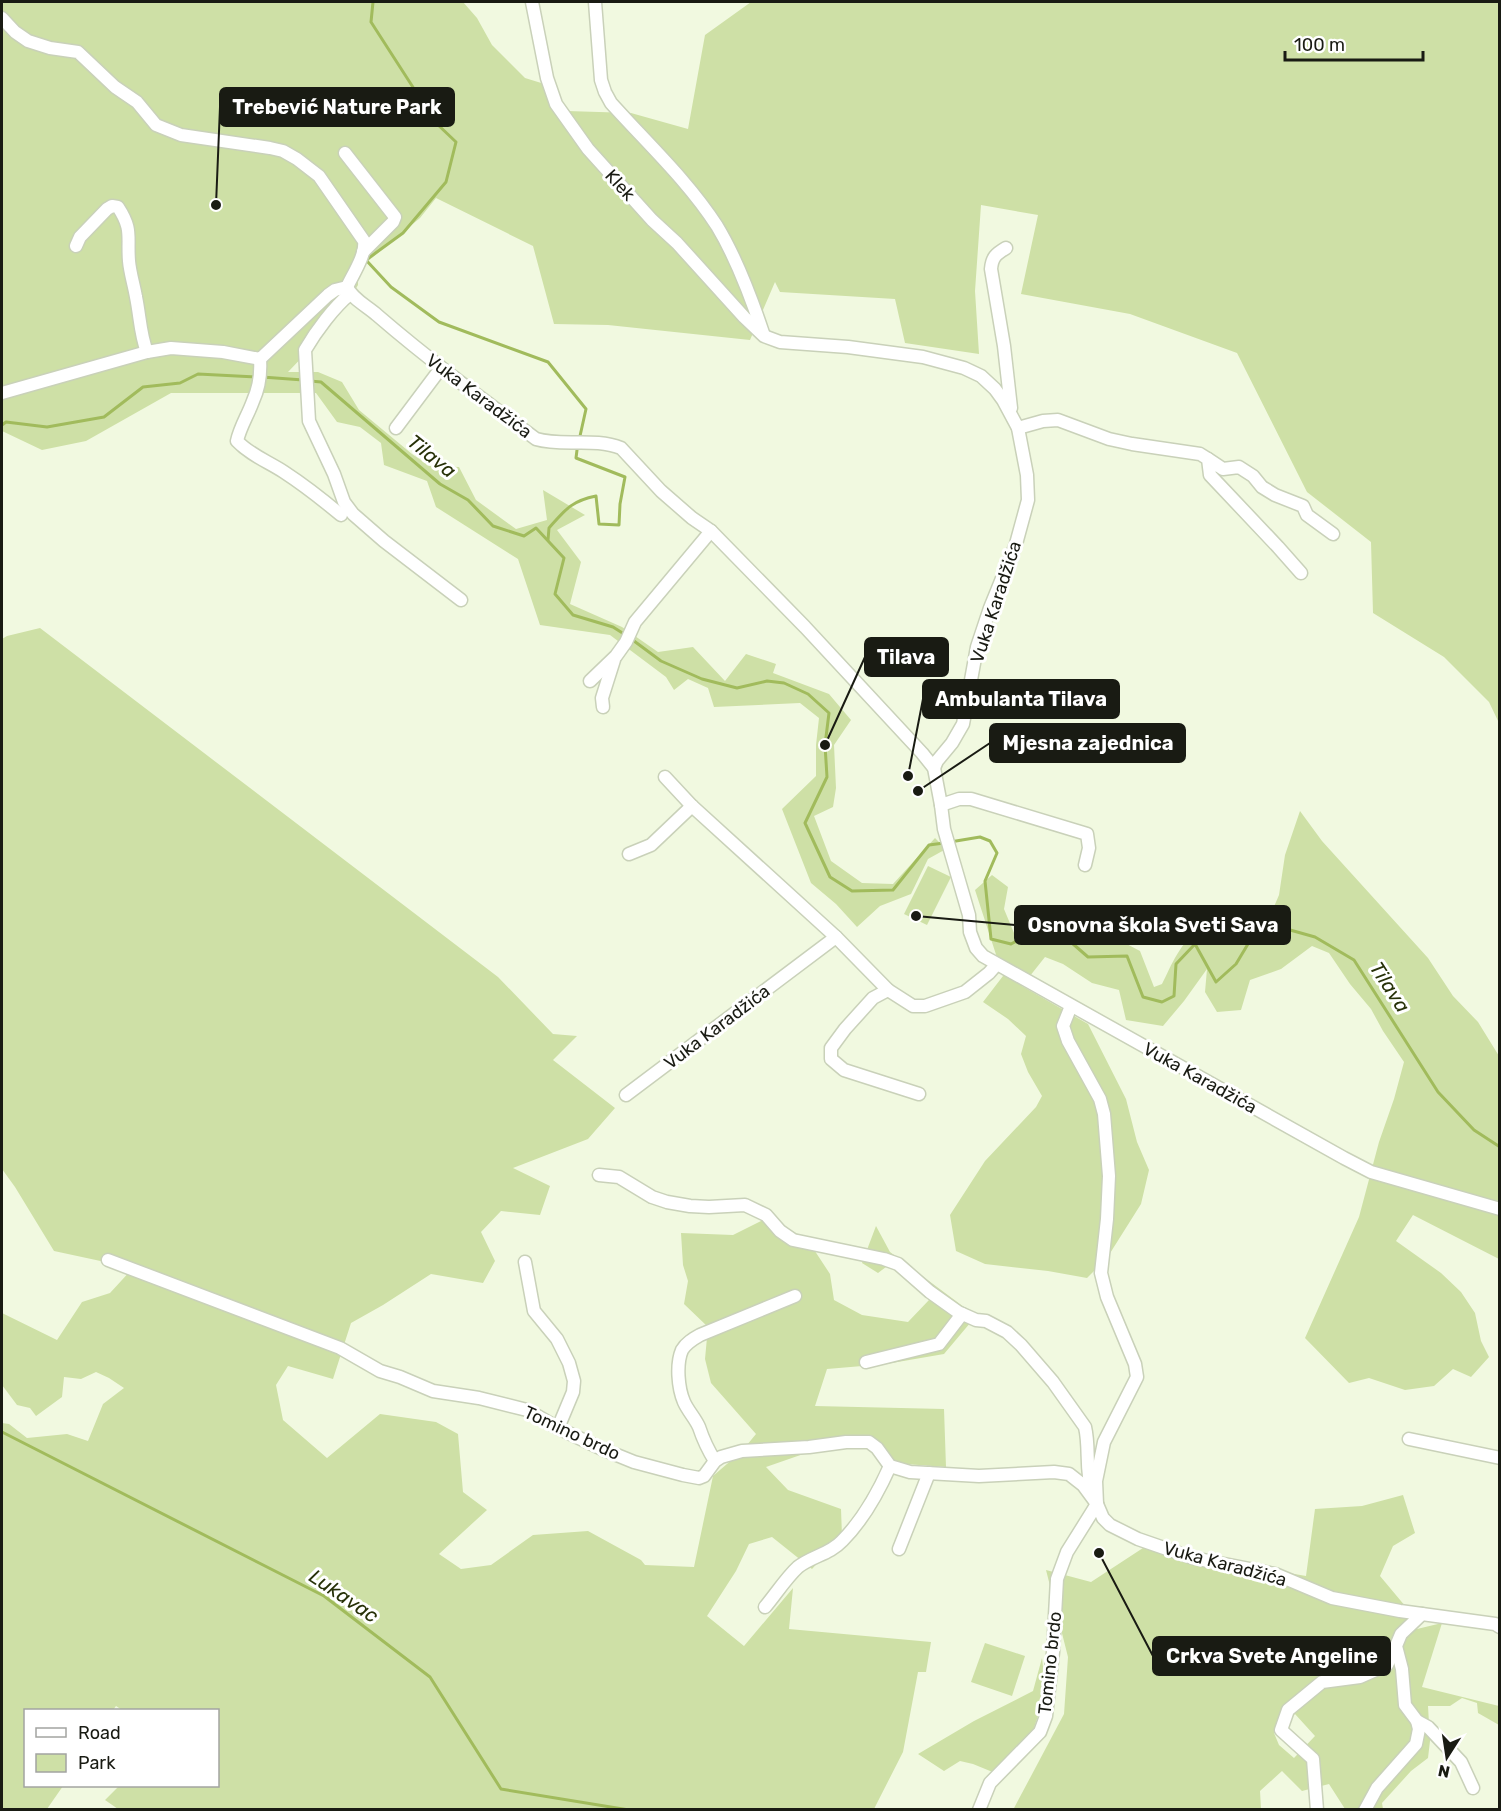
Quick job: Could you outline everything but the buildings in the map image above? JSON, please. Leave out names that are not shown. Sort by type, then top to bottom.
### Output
[{"type":"street","name":"Klek","points":[[532,2],[547,78],[556,104],[588,149],[652,220],[677,243],[764,336]]},
{"type":"street","points":[[595,2],[599,63],[605,92],[611,103],[676,172],[717,227],[753,303],[764,336],[780,342],[848,346],[923,357],[964,368],[981,376],[995,389],[1012,415]]},
{"type":"street","points":[[2,18],[15,32],[28,41],[50,48],[78,52],[115,87],[137,102],[156,125],[190,137],[283,151],[319,176],[364,241],[364,246],[349,291],[305,350],[309,421],[334,474],[344,502],[353,514],[384,541],[461,600]]},
{"type":"street","points":[[345,153],[394,217],[393,222],[363,252]]},
{"type":"street","points":[[76,246],[80,237],[107,209],[112,206],[118,207],[126,219],[130,232],[131,276],[137,298],[142,340],[147,352]]},
{"type":"street","name":"Vuka Karadžića","points":[[933,768],[963,724],[977,647],[1016,544],[1028,500],[1027,475],[1018,428],[1012,415],[1004,346],[991,269],[992,259],[1006,248]]},
{"type":"street","points":[[341,515],[317,495],[242,447],[237,441],[238,433],[254,400],[260,359],[328,295],[335,290],[349,291]]},
{"type":"street","name":"Vuka Karadžića","points":[[349,291],[441,368],[536,439],[546,442],[598,443],[621,448],[661,491],[711,531],[806,627],[922,753],[933,768],[944,829],[969,915],[970,932],[976,948],[983,956],[1371,1172],[1500,1209]]},
{"type":"street","points":[[2,393],[147,352],[171,348],[223,352],[260,359]]},
{"type":"street","points":[[396,428],[441,368]]},
{"type":"street","points":[[1018,428],[1043,421],[1058,420],[1109,439],[1200,454],[1223,469],[1239,467],[1275,495],[1303,506],[1307,515],[1333,534]]},
{"type":"street","points":[[1208,459],[1210,475],[1301,573]]},
{"type":"street","points":[[590,681],[615,656],[635,622],[711,531]]},
{"type":"street","points":[[603,707],[603,698],[615,656]]},
{"type":"street","points":[[665,777],[692,806],[836,937],[888,990],[913,1006],[925,1006],[965,992],[989,974],[996,965]]},
{"type":"street","points":[[941,805],[959,799],[971,799],[1086,834],[1089,848],[1085,865]]},
{"type":"street","points":[[629,854],[651,845],[692,806]]},
{"type":"street","name":"Vuka Karadžića","points":[[626,1095],[836,937]]},
{"type":"street","points":[[888,990],[873,998],[845,1029],[831,1048],[831,1059],[844,1070],[919,1094]]},
{"type":"street","points":[[1071,1006],[1063,1026],[1068,1041],[1100,1099],[1104,1114],[1109,1176],[1101,1273],[1107,1297],[1135,1364],[1137,1377],[1104,1442],[1096,1481],[1097,1504]]},
{"type":"street","points":[[599,1175],[619,1178],[652,1197],[667,1202],[710,1207],[745,1205],[766,1215],[780,1231],[793,1240],[885,1259],[898,1264],[930,1292],[962,1314],[976,1320],[986,1321],[1007,1332],[1053,1382],[1085,1427],[1088,1480],[1097,1504]]},
{"type":"street","name":"Tomino brdo","points":[[108,1260],[340,1348],[380,1371],[434,1391],[479,1398],[527,1410],[558,1428],[634,1462],[699,1478],[704,1476],[715,1461],[721,1457],[742,1451],[869,1442],[877,1448],[890,1466]]},
{"type":"street","points":[[525,1262],[534,1311],[557,1339],[574,1381],[573,1392],[558,1428]]},
{"type":"street","points":[[715,1461],[684,1401],[679,1377],[679,1360],[683,1349],[692,1339],[700,1335],[795,1296]]},
{"type":"street","points":[[866,1362],[939,1344],[962,1314]]},
{"type":"street","points":[[1409,1439],[1500,1458]]},
{"type":"street","points":[[765,1607],[798,1567],[842,1542],[868,1509],[890,1466],[910,1472],[979,1476],[1054,1472],[1069,1474],[1083,1485],[1097,1504]]},
{"type":"street","points":[[899,1549],[929,1473]]},
{"type":"street","name":"Vuka Karadžića","points":[[1097,1504],[1103,1518],[1110,1525],[1138,1539],[1193,1558],[1275,1574],[1332,1598],[1422,1614],[1498,1623]]},
{"type":"street","name":"Tomino brdo","points":[[979,1809],[990,1783],[1040,1732],[1046,1716],[1053,1652],[1057,1579],[1067,1552],[1097,1504]]},
{"type":"street","points":[[1317,1809],[1313,1759],[1281,1730],[1288,1710],[1322,1682],[1360,1677],[1388,1665],[1401,1635],[1422,1614]]},
{"type":"street","points":[[1396,1646],[1401,1669],[1404,1705],[1461,1762],[1473,1788]]},
{"type":"street","points":[[1365,1809],[1377,1788],[1416,1744],[1419,1729],[1417,1720]]},
{"type":"green space","points":[[2,2],[463,2],[477,18],[492,45],[525,78],[551,86],[567,111],[631,113],[688,129],[705,35],[751,2],[1499,2],[1499,723],[1489,702],[1444,657],[1373,613],[1371,542],[1307,492],[1237,353],[1130,314],[1021,294],[1038,215],[981,205],[975,291],[979,354],[905,343],[895,299],[780,292],[775,282],[750,340],[608,325],[554,324],[533,246],[436,198],[420,218],[367,262],[358,278],[355,290],[310,349],[288,372],[318,372],[342,382],[359,410],[412,454],[430,466],[459,467],[476,500],[516,529],[547,520],[543,490],[585,515],[557,530],[581,562],[570,604],[622,627],[658,652],[693,647],[725,681],[746,654],[776,664],[773,673],[829,694],[851,720],[834,745],[836,788],[833,807],[814,816],[831,861],[862,883],[893,884],[935,838],[946,849],[928,859],[911,894],[880,906],[857,927],[836,904],[811,883],[782,809],[816,776],[819,718],[800,703],[714,707],[708,688],[688,679],[674,690],[666,677],[610,635],[540,625],[518,559],[436,507],[427,481],[384,465],[381,443],[360,427],[337,422],[316,393],[171,393],[86,441],[42,450],[2,431]]},
{"type":"green space","points":[[40,628],[498,977],[553,1034],[577,1036],[553,1060],[615,1108],[588,1139],[513,1168],[550,1186],[540,1215],[501,1211],[481,1232],[495,1261],[483,1283],[431,1274],[351,1323],[333,1379],[288,1366],[276,1385],[283,1420],[327,1458],[380,1414],[436,1422],[458,1434],[463,1492],[487,1510],[439,1554],[461,1569],[491,1565],[533,1535],[588,1531],[641,1560],[645,1565],[694,1567],[713,1476],[742,1451],[756,1434],[711,1383],[705,1359],[708,1327],[684,1304],[688,1281],[683,1265],[681,1233],[733,1235],[767,1218],[807,1239],[830,1274],[834,1300],[862,1315],[908,1322],[929,1300],[890,1264],[878,1273],[862,1263],[876,1226],[890,1252],[976,1316],[944,1354],[886,1364],[827,1369],[815,1406],[944,1409],[946,1467],[892,1463],[882,1444],[812,1451],[766,1467],[788,1490],[841,1509],[842,1536],[812,1569],[772,1537],[749,1544],[736,1571],[707,1616],[744,1646],[793,1588],[789,1629],[931,1642],[926,1672],[918,1672],[903,1752],[874,1809],[118,1809],[105,1800],[118,1787],[219,1787],[219,1709],[120,1709],[116,1706],[114,1709],[24,1709],[24,1787],[62,1787],[47,1809],[2,1809],[2,1423],[9,1424],[27,1438],[67,1434],[88,1441],[103,1404],[124,1388],[96,1372],[81,1379],[64,1377],[62,1397],[36,1416],[30,1408],[17,1405],[2,1385],[2,1313],[57,1340],[82,1302],[110,1293],[133,1268],[54,1251],[2,1169],[2,639]]},
{"type":"green space","points":[[1300,811],[1322,841],[1428,958],[1453,996],[1478,1022],[1499,1056],[1499,1259],[1413,1215],[1396,1241],[1441,1273],[1461,1292],[1475,1313],[1481,1341],[1489,1357],[1471,1377],[1453,1369],[1434,1386],[1405,1390],[1369,1378],[1349,1383],[1305,1338],[1359,1217],[1404,1062],[1371,1009],[1350,984],[1329,953],[1312,946],[1281,969],[1250,980],[1241,1010],[1217,1012],[1205,992],[1207,969],[1163,1026],[1126,1020],[1119,990],[1092,983],[1063,964],[1045,957],[1022,986],[1088,1024],[1126,1099],[1137,1142],[1149,1170],[1141,1204],[1107,1258],[1087,1278],[985,1264],[956,1251],[950,1215],[985,1161],[1036,1107],[1042,1096],[1021,1054],[1026,1036],[1008,1019],[983,1002],[1003,976],[975,890],[992,875],[1008,887],[1004,909],[1014,933],[1024,927],[1039,930],[1062,913],[1066,924],[1088,930],[1102,923],[1109,944],[1119,940],[1140,951],[1154,987],[1162,984],[1177,954],[1194,935],[1209,932],[1233,940],[1267,923],[1279,895],[1285,855]]},
{"type":"green space","points":[[928,866],[951,877],[927,925],[904,914]]},
{"type":"green space","points":[[1403,1495],[1415,1533],[1393,1546],[1380,1576],[1416,1619],[1417,1629],[1442,1623],[1422,1687],[1499,1706],[1499,1725],[1478,1713],[1477,1703],[1462,1698],[1450,1706],[1428,1706],[1430,1741],[1428,1758],[1411,1771],[1382,1803],[1383,1809],[1345,1809],[1329,1784],[1302,1791],[1282,1771],[1260,1791],[1261,1809],[1013,1810],[1064,1714],[1068,1657],[1046,1570],[1091,1582],[1143,1548],[1306,1576],[1315,1509],[1362,1506]],"holes":[[[1295,1714],[1315,1736],[1294,1758],[1279,1745],[1274,1733]]]},
{"type":"green space","points":[[985,1643],[1025,1656],[1012,1696],[971,1682]]},
{"type":"green space","points":[[1042,1658],[1046,1693],[1030,1739],[995,1773],[960,1761],[944,1771],[918,1754],[974,1721],[1033,1691]]},
{"type":"waterway","points":[[373,2],[371,22],[436,123],[456,142],[446,182],[403,233],[366,260],[391,287],[439,322],[548,362],[586,409],[580,436]]},
{"type":"waterway","name":"Tilava","points":[[2,425],[6,422],[47,427],[104,417],[143,387],[180,383],[198,374],[256,377]]},
{"type":"waterway","name":"Tilava","points":[[262,377],[303,380]]},
{"type":"waterway","name":"Tilava","points":[[310,381],[321,382],[440,484],[468,500],[493,526],[524,536],[536,528],[564,558],[555,594],[573,615],[613,627],[624,634]]},
{"type":"waterway","points":[[548,540],[549,528],[564,511],[580,501],[596,496],[599,524],[619,525],[625,477],[576,458],[577,450]]},
{"type":"waterway","name":"Tilava","points":[[630,638],[661,661],[702,679],[737,688],[767,681],[784,683],[808,694],[829,713],[825,745],[827,777],[805,823],[830,877],[852,891],[893,890],[929,845],[944,843]]},
{"type":"waterway","name":"Tilava","points":[[950,842],[980,837],[990,841],[997,853],[985,881],[991,939],[1011,944],[1026,936],[1057,930],[1088,957],[1127,956],[1143,997],[1162,1002],[1174,996],[1176,964],[1195,944],[1216,982],[1236,964],[1248,944],[1265,931],[1283,928],[1315,937],[1354,960],[1438,1092],[1474,1130],[1500,1147]]},
{"type":"waterway","name":"Lukavac","points":[[2,1432],[324,1596],[430,1677],[501,1789],[629,1810]]},
{"type":"place","name":"Trebević Nature Park","points":[[216,205]]},
{"type":"place","name":"Tilava","points":[[825,745]]},
{"type":"place","name":"Ambulanta Tilava","points":[[908,776]]},
{"type":"place","name":"Mjesna zajednica","points":[[918,791]]},
{"type":"place","name":"Osnovna škola Sveti Sava","points":[[916,916]]},
{"type":"place","name":"Crkva Svete Angeline","points":[[1099,1553]]}]
